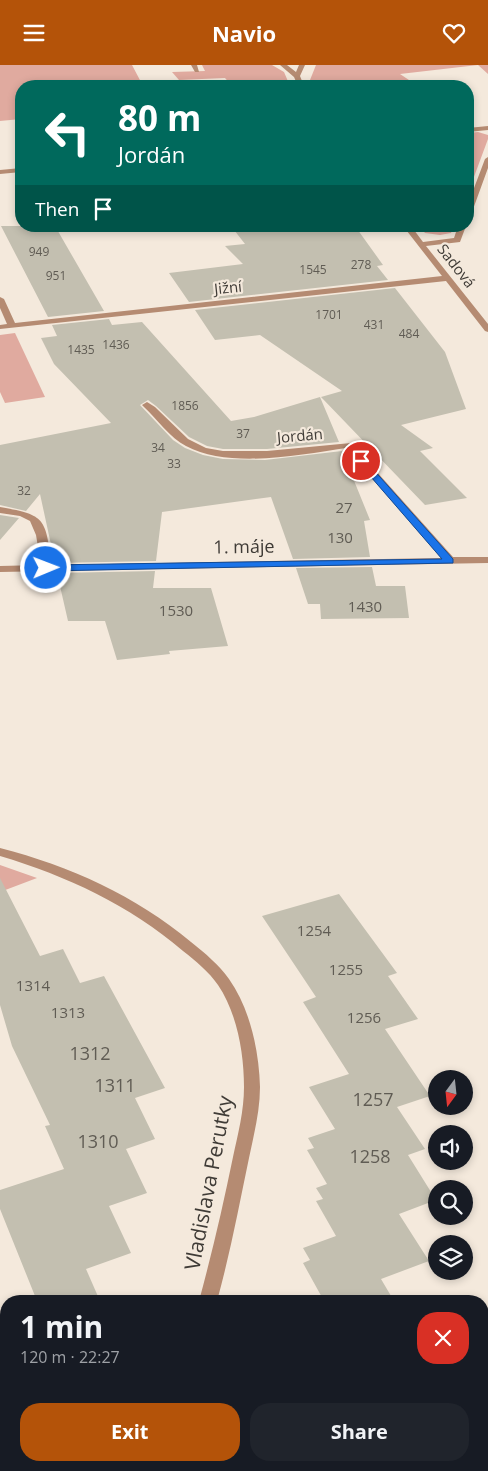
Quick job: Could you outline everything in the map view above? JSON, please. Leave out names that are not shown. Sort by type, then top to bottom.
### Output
[{"type":"street","points":[[283,65],[297,76],[299,80]]},
{"type":"street","points":[[297,76],[302,65]]},
{"type":"street","points":[[474,129],[488,128]]},
{"type":"street","points":[[474,196],[488,159]]},
{"type":"street","points":[[0,171],[15,170]]},
{"type":"street","name":"Sadová","points":[[412,232],[488,329]]},
{"type":"street","name":"Sadová","points":[[422,245],[457,240],[460,232]]},
{"type":"street","name":"Jižní","points":[[0,327],[448,277]]},
{"type":"street","points":[[0,299],[12,325]]},
{"type":"street","name":"Jordán","points":[[147,405],[188,444],[204,449],[234,454],[260,454],[302,452],[348,445],[450,561]]},
{"type":"street","points":[[0,510],[25,515],[34,519],[39,526],[46,568]]},
{"type":"street","name":"1. máje","points":[[0,569],[488,560]]},
{"type":"street","name":"Vladislava Perutky","points":[[0,852],[82,880],[152,919],[178,938],[217,973],[236,1006],[250,1055],[252,1087],[249,1120],[230,1216],[210,1295]]},
{"type":"shaded area","points":[[0,65],[132,65],[140,80],[15,80],[15,120],[0,121]]},
{"type":"shaded area","points":[[202,65],[272,65],[284,72],[287,80],[227,80],[225,78],[179,80],[172,72],[205,71]]},
{"type":"shaded area","points":[[316,65],[478,65],[400,74],[409,80],[310,80]]},
{"type":"shaded area","points":[[478,65],[488,65],[488,74]]},
{"type":"shaded area","points":[[474,132],[488,135],[488,139],[474,177]]},
{"type":"shaded area","points":[[424,232],[451,232],[440,235]]},
{"type":"shaded area","points":[[15,333],[45,397],[5,403],[0,392],[0,335]]},
{"type":"shaded area","points":[[0,865],[37,878],[0,892]]},
{"type":"building","points":[[1,226],[15,226],[15,232],[58,232],[104,311],[48,317]]},
{"type":"building","points":[[236,232],[359,232],[383,265],[377,266],[388,280],[189,302],[169,273],[243,264],[225,246],[245,244]]},
{"type":"building","points":[[395,288],[445,352],[466,409],[401,425],[433,448],[420,451],[467,498],[425,505],[321,397],[342,391],[260,335],[215,340],[195,310]]},
{"type":"building","points":[[109,319],[112,325],[142,322],[231,421],[254,417],[320,397],[339,442],[267,449],[223,449],[207,446],[189,437],[148,400],[140,405],[173,440],[185,448],[203,455],[223,459],[265,460],[342,451],[370,520],[364,521],[370,557],[293,559],[271,497],[162,512],[156,561],[55,563],[40,494],[26,511],[0,505],[0,445],[111,423],[54,364],[41,338],[57,336],[52,325]]},
{"type":"building","points":[[0,515],[19,518],[0,540]]},
{"type":"building","points":[[372,567],[376,586],[405,586],[409,618],[321,619],[320,604],[308,604],[296,568]]},
{"type":"building","points":[[155,571],[153,588],[211,588],[228,646],[169,651],[170,654],[117,660],[105,621],[68,621],[57,573]]},
{"type":"building","points":[[0,878],[40,956],[63,949],[80,983],[104,976],[165,1088],[135,1098],[155,1139],[126,1149],[147,1193],[109,1206],[131,1253],[86,1269],[97,1295],[35,1295],[0,1209],[0,1190],[64,1169],[45,1126],[50,1125],[12,1046],[0,1005]]},
{"type":"building","points":[[339,894],[397,973],[388,976],[418,1019],[385,1029],[428,1093],[428,1097],[397,1107],[425,1149],[408,1155],[428,1187],[428,1203],[399,1214],[428,1261],[381,1279],[390,1295],[321,1295],[303,1263],[310,1260],[303,1248],[336,1236],[316,1201],[323,1199],[316,1188],[327,1184],[307,1150],[314,1148],[308,1138],[335,1129],[309,1087],[349,1074],[303,1002],[316,997],[262,916]]},
{"type":"route","points":[[46,568],[450,561],[361,461]]}]
